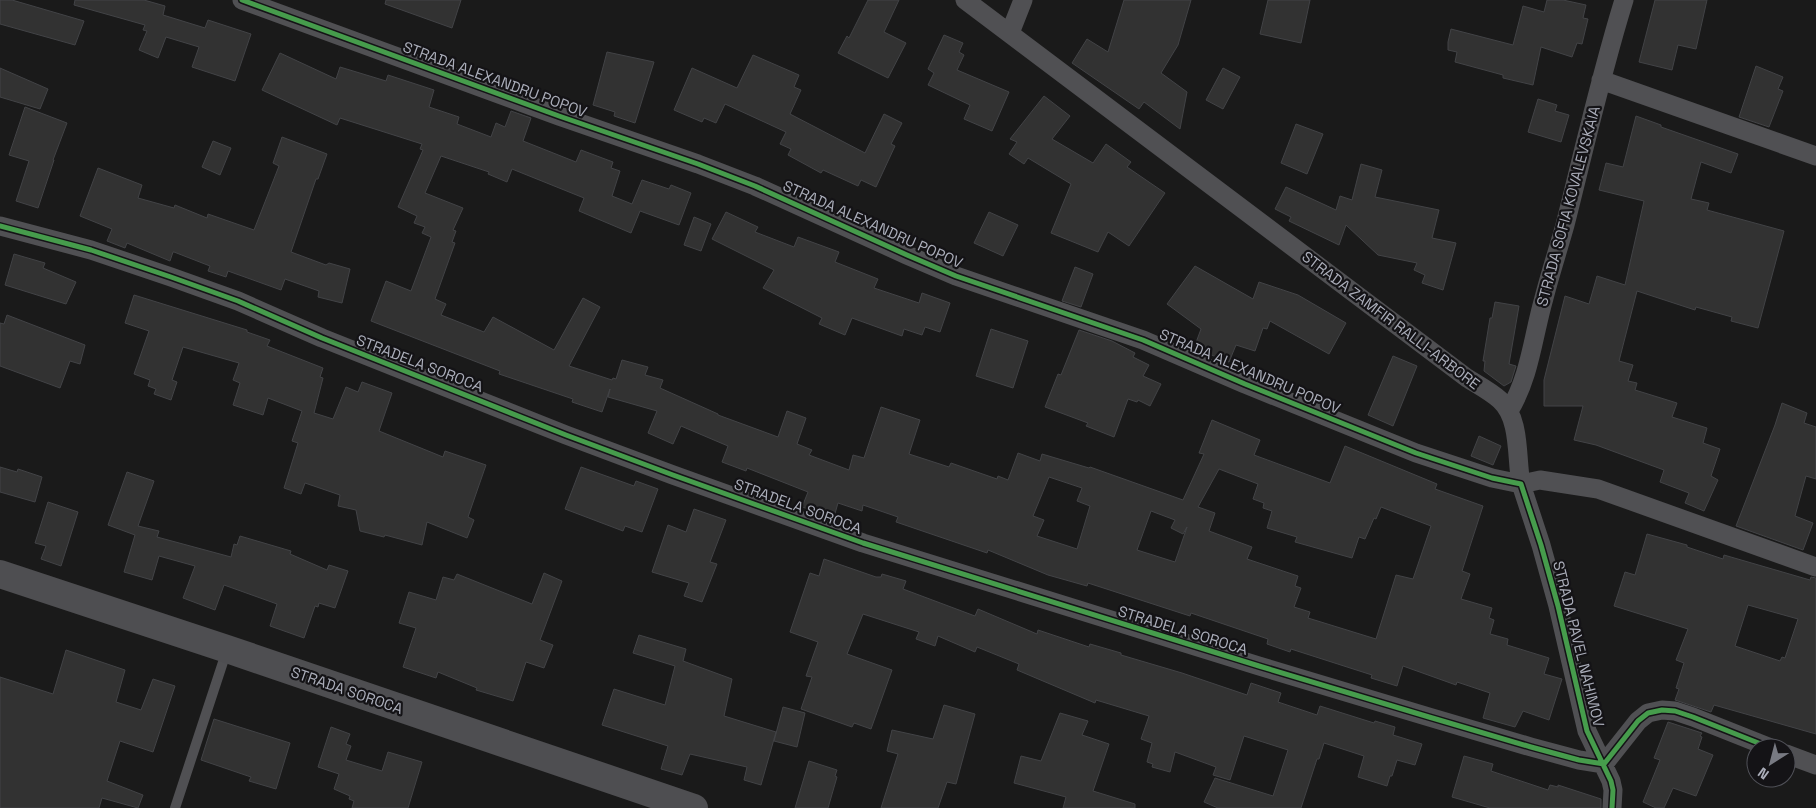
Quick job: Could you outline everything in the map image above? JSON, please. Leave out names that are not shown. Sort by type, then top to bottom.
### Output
[{"type":"street","name":"STRADA ALEXANDRU POPOV","points":[[242,0],[698,164],[772,193],[956,276],[1142,340],[1416,453],[1492,478],[1521,484]]},
{"type":"street","name":"STRADA ZAMFIR RALLI-ARBORE","points":[[965,0],[1467,378],[1499,399],[1509,411]]},
{"type":"street","points":[[1010,33],[1023,0]]},
{"type":"street","name":"STRADA SOFIA KOVALEVSKAIA","points":[[1509,411],[1518,396],[1523,382],[1601,80],[1624,0]]},
{"type":"street","points":[[1601,80],[1816,156]]},
{"type":"street","name":"STRADELA SOROCА","points":[[0,226],[91,250],[230,298],[322,338],[566,435],[862,543],[1391,706],[1531,747],[1579,760],[1604,764]]},
{"type":"street","points":[[1509,411],[1514,422],[1521,484],[1540,480],[1598,489],[1816,567]]},
{"type":"street","name":"STRADA PAVEL NAHIMOV","points":[[1521,484],[1541,544],[1558,606],[1587,731],[1604,764],[1613,790],[1612,808]]},
{"type":"street","name":"STRADA SOROCA","points":[[0,574],[227,648],[694,808]]},
{"type":"street","points":[[1604,764],[1638,721],[1648,713],[1662,710],[1675,711],[1746,738]]},
{"type":"street","points":[[1796,758],[1816,765]]},
{"type":"lane","points":[[175,808],[227,648]]},
{"type":"building","points":[[0,0],[12,0],[84,21],[75,45],[0,24]]},
{"type":"building","points":[[75,0],[144,0],[165,6],[163,15],[205,28],[208,20],[251,34],[235,81],[192,67],[199,47],[166,37],[158,58],[139,50],[147,31],[143,30],[145,25],[74,5]]},
{"type":"building","points":[[386,0],[461,0],[452,28],[385,4]]},
{"type":"building","points":[[868,0],[899,0],[884,32],[906,43],[888,78],[838,53],[847,36],[849,38]]},
{"type":"building","points":[[1124,0],[1191,0],[1178,45],[1161,73],[1187,92],[1180,129],[1144,102],[1139,109],[1072,63],[1087,39],[1108,52]]},
{"type":"building","points":[[1268,0],[1310,0],[1301,43],[1260,34]]},
{"type":"building","points":[[1547,0],[1563,0],[1586,5],[1583,18],[1588,19],[1582,44],[1577,43],[1572,57],[1541,47],[1533,85],[1503,78],[1503,75],[1455,62],[1457,52],[1448,50],[1451,29],[1513,45],[1523,6],[1544,12]]},
{"type":"building","points":[[1655,0],[1707,0],[1696,49],[1678,45],[1672,70],[1639,62]]},
{"type":"building","points":[[944,35],[963,43],[959,52],[964,55],[957,70],[1009,92],[992,131],[964,119],[970,105],[928,85],[934,73],[928,69]]},
{"type":"building","points":[[607,52],[654,62],[635,123],[614,116],[615,112],[593,105]]},
{"type":"building","points":[[280,53],[336,79],[340,67],[386,81],[388,75],[434,90],[429,107],[459,117],[457,124],[491,137],[496,123],[505,127],[511,111],[531,118],[523,141],[576,162],[581,150],[613,162],[611,168],[620,171],[612,196],[632,204],[642,180],[669,189],[671,185],[691,193],[679,225],[640,211],[631,233],[579,211],[584,198],[512,169],[507,182],[488,174],[489,172],[441,156],[425,193],[463,208],[453,230],[456,231],[452,242],[455,243],[435,299],[446,304],[441,315],[484,332],[493,317],[554,350],[583,298],[600,307],[569,366],[612,380],[613,378],[616,379],[622,360],[648,367],[645,375],[663,380],[660,388],[718,415],[778,437],[787,411],[806,418],[797,444],[812,450],[809,455],[849,470],[853,455],[864,458],[881,407],[920,420],[909,454],[949,467],[951,463],[997,479],[998,476],[1008,480],[1018,453],[1040,461],[1042,454],[1090,467],[1183,500],[1204,454],[1199,453],[1212,420],[1260,440],[1254,455],[1330,483],[1345,446],[1437,484],[1435,489],[1483,506],[1462,571],[1470,574],[1461,599],[1492,608],[1489,618],[1494,620],[1490,634],[1508,639],[1507,645],[1549,658],[1544,674],[1562,679],[1549,720],[1523,711],[1515,727],[1483,718],[1490,693],[1457,682],[1456,685],[1403,666],[1397,686],[1371,678],[1372,675],[1291,649],[1290,652],[1267,644],[1268,639],[1191,613],[1190,616],[1088,583],[1087,586],[1048,575],[988,550],[987,553],[896,522],[898,517],[863,505],[862,511],[838,503],[834,517],[802,507],[808,492],[747,468],[746,471],[722,462],[728,446],[681,426],[673,444],[648,433],[657,411],[608,397],[610,389],[602,412],[572,402],[573,399],[499,374],[500,371],[371,321],[386,281],[411,291],[431,237],[422,233],[425,227],[414,223],[417,216],[398,207],[423,150],[420,149],[422,144],[340,118],[337,125],[262,90]],"holes":[[[1219,469],[1258,484],[1253,499],[1264,503],[1263,508],[1272,511],[1267,528],[1297,537],[1295,542],[1352,558],[1359,537],[1365,539],[1381,507],[1431,526],[1413,579],[1396,575],[1376,639],[1308,618],[1310,612],[1294,607],[1301,588],[1295,586],[1298,576],[1247,559],[1252,547],[1209,531],[1215,513],[1198,507]],[[1049,477],[1082,488],[1077,501],[1090,506],[1077,549],[1037,536],[1044,520],[1033,516]],[[1151,511],[1175,520],[1171,528],[1183,534],[1187,527],[1175,562],[1137,550]]]},
{"type":"building","points":[[753,55],[799,75],[794,87],[801,90],[790,114],[865,153],[884,114],[902,123],[891,144],[895,146],[876,187],[861,180],[858,186],[823,170],[821,173],[788,155],[791,149],[780,144],[786,132],[725,104],[716,123],[704,118],[702,122],[674,110],[692,68],[737,88]]},
{"type":"building","points":[[1756,66],[1783,77],[1778,89],[1783,91],[1769,127],[1739,117]]},
{"type":"building","points":[[0,68],[48,89],[40,109],[0,97]]},
{"type":"building","points":[[1223,68],[1240,77],[1223,109],[1206,100]]},
{"type":"building","points":[[1044,96],[1070,116],[1052,139],[1093,163],[1106,144],[1131,162],[1127,167],[1165,193],[1129,246],[1108,232],[1098,252],[1051,233],[1071,184],[1028,158],[1024,164],[1009,154],[1017,142],[1010,139]]},
{"type":"building","points":[[1538,99],[1557,105],[1555,111],[1569,115],[1561,142],[1528,132]]},
{"type":"building","points":[[25,107],[67,123],[38,208],[16,201],[29,161],[9,155]]},
{"type":"building","points":[[1636,116],[1661,125],[1661,127],[1738,154],[1731,173],[1701,162],[1691,199],[1709,203],[1707,210],[1784,231],[1758,328],[1731,321],[1732,317],[1696,307],[1695,310],[1637,291],[1619,361],[1633,365],[1628,381],[1637,383],[1635,390],[1677,403],[1672,417],[1707,428],[1703,443],[1720,449],[1711,476],[1718,480],[1704,511],[1685,503],[1689,493],[1660,482],[1664,470],[1596,445],[1574,440],[1583,406],[1544,406],[1544,380],[1565,296],[1589,304],[1597,276],[1625,285],[1644,201],[1599,190],[1606,163],[1623,167]]},
{"type":"building","points":[[1296,124],[1323,134],[1307,174],[1281,163]]},
{"type":"building","points":[[282,137],[327,154],[318,179],[316,179],[291,252],[326,265],[329,263],[350,269],[342,303],[318,297],[319,291],[285,279],[281,290],[228,271],[226,277],[208,271],[210,266],[174,252],[170,261],[127,243],[125,248],[107,241],[112,229],[80,216],[98,168],[142,185],[138,198],[174,208],[175,205],[207,218],[208,214],[254,230],[279,166],[273,163]]},
{"type":"building","points":[[213,141],[231,148],[220,175],[202,167]]},
{"type":"building","points":[[1361,164],[1382,170],[1375,197],[1439,210],[1432,238],[1456,243],[1443,290],[1422,283],[1425,275],[1414,270],[1417,263],[1378,255],[1346,225],[1339,245],[1289,221],[1291,217],[1275,209],[1286,187],[1336,210],[1340,196],[1352,200]]},
{"type":"building","points":[[726,212],[758,227],[755,232],[794,247],[798,237],[839,252],[835,262],[878,279],[874,288],[919,303],[922,293],[950,303],[940,332],[925,327],[922,335],[904,329],[902,336],[852,318],[845,335],[819,324],[822,318],[763,288],[774,270],[712,239]]},
{"type":"building","points":[[989,212],[1018,225],[1003,256],[974,243]]},
{"type":"building","points":[[694,217],[711,224],[701,251],[684,245]]},
{"type":"building","points":[[14,254],[45,263],[43,268],[76,282],[66,304],[5,285]]},
{"type":"building","points":[[1195,266],[1253,299],[1259,282],[1298,295],[1346,323],[1329,354],[1270,321],[1267,329],[1263,328],[1255,351],[1236,345],[1229,362],[1194,348],[1201,329],[1167,304]]},
{"type":"building","points":[[1075,267],[1093,274],[1081,307],[1062,301]]},
{"type":"building","points":[[134,295],[247,330],[247,332],[270,340],[267,346],[323,368],[320,377],[323,378],[314,413],[333,419],[346,387],[358,392],[362,382],[392,393],[379,431],[443,457],[445,451],[486,465],[468,517],[474,520],[467,538],[427,522],[422,545],[385,535],[384,537],[360,531],[356,510],[338,506],[340,495],[305,483],[301,494],[284,488],[298,443],[292,441],[302,411],[268,398],[263,415],[233,405],[240,383],[233,380],[239,363],[183,347],[172,380],[177,382],[171,400],[154,394],[156,389],[148,386],[150,380],[134,374],[149,331],[125,323]]},
{"type":"building","points":[[1495,302],[1519,306],[1509,364],[1516,366],[1511,382],[1504,386],[1484,371],[1485,361],[1483,361],[1490,318],[1492,318]]},
{"type":"building","points":[[7,315],[85,345],[80,364],[70,361],[60,388],[0,366],[0,323],[4,324]]},
{"type":"building","points":[[991,329],[1028,341],[1013,388],[976,376]]},
{"type":"building","points":[[1079,330],[1112,341],[1135,353],[1133,357],[1149,365],[1143,376],[1161,384],[1150,406],[1138,400],[1137,402],[1128,399],[1114,437],[1086,426],[1088,423],[1045,407],[1058,374],[1061,375]]},
{"type":"building","points":[[1393,356],[1417,366],[1393,426],[1368,415]]},
{"type":"building","points":[[1782,403],[1807,413],[1804,423],[1816,427],[1816,479],[1806,476],[1795,516],[1813,523],[1803,550],[1736,526]]},
{"type":"building","points":[[1479,436],[1501,446],[1493,465],[1471,456]]},
{"type":"building","points":[[0,467],[17,472],[18,469],[42,477],[35,502],[0,492]]},
{"type":"building","points":[[581,467],[634,486],[636,481],[658,489],[642,532],[625,526],[623,531],[565,509]]},
{"type":"building","points":[[127,472],[154,481],[138,526],[159,531],[157,537],[231,557],[234,544],[237,545],[240,536],[291,551],[290,554],[327,570],[329,565],[348,571],[335,608],[319,603],[318,607],[315,606],[304,638],[270,626],[277,604],[224,585],[215,610],[183,598],[195,566],[159,556],[152,580],[124,572],[135,535],[108,525]]},
{"type":"building","points":[[48,502],[78,512],[61,566],[41,559],[46,546],[35,543]]},
{"type":"building","points":[[694,509],[726,520],[710,562],[717,564],[702,602],[684,596],[689,583],[652,572],[668,525],[686,532]]},
{"type":"building","points":[[1647,534],[1687,545],[1687,547],[1723,559],[1724,555],[1810,580],[1811,577],[1816,578],[1816,734],[1714,705],[1711,712],[1675,700],[1679,689],[1676,688],[1684,663],[1676,660],[1688,629],[1614,606],[1625,572],[1635,575]],"holes":[[[1748,605],[1798,619],[1785,658],[1782,657],[1780,661],[1735,646]]]},
{"type":"building","points":[[824,559],[876,577],[881,577],[882,574],[906,581],[903,589],[975,616],[978,609],[1037,634],[1038,630],[1089,647],[1090,644],[1121,653],[1121,655],[1247,695],[1251,683],[1281,693],[1278,702],[1317,715],[1320,706],[1374,723],[1375,721],[1395,727],[1393,735],[1422,744],[1415,765],[1397,760],[1387,786],[1358,777],[1364,756],[1324,743],[1301,808],[1218,808],[1204,802],[1215,778],[1273,796],[1288,750],[1244,736],[1230,780],[1213,775],[1216,767],[1175,752],[1170,772],[1152,767],[1153,764],[1147,762],[1152,743],[1141,739],[1149,716],[1096,700],[1095,703],[1017,670],[1019,664],[977,647],[975,652],[938,636],[935,646],[916,639],[919,632],[863,614],[847,654],[892,670],[871,729],[854,723],[852,727],[801,709],[812,677],[806,676],[818,642],[790,632],[810,573],[819,576]]},
{"type":"building","points":[[544,573],[562,581],[540,640],[553,645],[544,668],[526,662],[513,701],[476,690],[477,688],[438,672],[436,678],[403,667],[416,628],[399,623],[409,592],[436,600],[443,577],[454,580],[457,574],[532,604]]},
{"type":"building","points":[[639,635],[686,649],[683,661],[732,679],[724,716],[776,732],[761,785],[744,780],[747,767],[690,754],[682,775],[661,769],[668,746],[602,725],[614,689],[665,705],[675,666],[633,653]]},
{"type":"building","points":[[66,650],[125,670],[116,702],[141,710],[153,679],[175,686],[153,752],[120,741],[107,781],[143,795],[138,808],[102,798],[99,808],[0,808],[0,677],[53,694]]},
{"type":"building","points":[[944,705],[975,714],[956,784],[947,782],[938,808],[881,808],[898,754],[887,751],[892,730],[933,739]]},
{"type":"building","points":[[783,707],[805,713],[797,747],[774,741]]},
{"type":"building","points":[[1060,713],[1088,721],[1082,735],[1109,744],[1093,791],[1135,804],[1135,808],[1063,808],[1066,797],[1014,783],[1021,756],[1041,761]]},
{"type":"building","points":[[214,719],[290,743],[276,789],[249,781],[251,777],[201,760]]},
{"type":"building","points":[[1668,722],[1702,733],[1698,749],[1713,755],[1696,796],[1673,788],[1664,808],[1656,808],[1643,802],[1660,760],[1654,758]]},
{"type":"building","points":[[331,727],[350,734],[346,744],[351,746],[346,760],[382,771],[388,752],[422,762],[408,808],[352,808],[354,801],[349,799],[350,796],[334,789],[339,774],[318,767]]},
{"type":"building","points":[[1464,756],[1493,764],[1491,771],[1548,790],[1550,785],[1558,787],[1558,785],[1601,799],[1601,808],[1490,808],[1452,797]]},
{"type":"building","points":[[809,761],[837,770],[835,776],[837,777],[828,808],[795,808]]},
{"type":"cycle path","points":[[242,0],[559,116],[698,164],[755,186],[956,276],[1143,340],[1245,384],[1416,453],[1492,478],[1521,484],[1558,606],[1587,731],[1611,781],[1613,790],[1612,808]]},
{"type":"cycle path","points":[[0,226],[91,250],[238,301],[322,338],[566,435],[863,543],[1259,666],[1531,747],[1579,760],[1604,764],[1638,721],[1648,713],[1662,710],[1675,711],[1693,717],[1746,738]]}]
